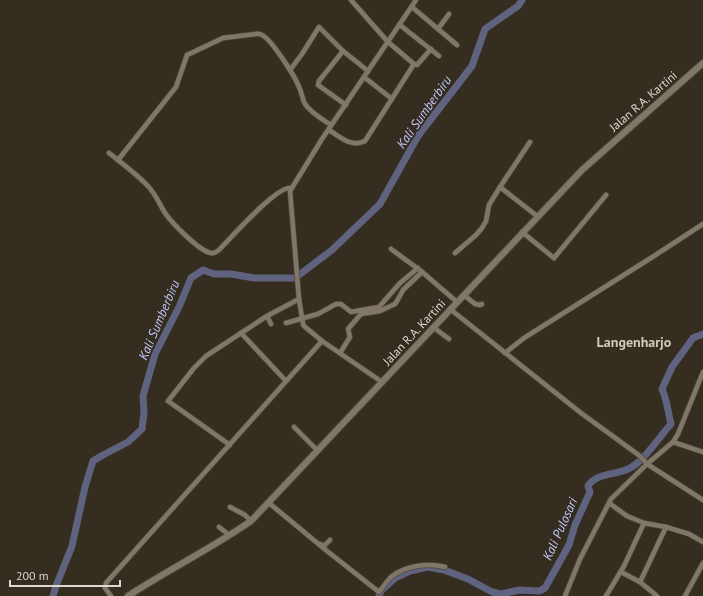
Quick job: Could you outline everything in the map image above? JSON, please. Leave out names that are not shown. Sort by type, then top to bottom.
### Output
[{"type":"main road","name":"Jalan R.A. Kartini","points":[[128,596],[160,575],[212,546],[251,521],[582,170],[703,63]]},
{"type":"street","points":[[351,0],[388,42],[414,64]]},
{"type":"street","points":[[382,382],[322,341],[304,326],[299,299],[290,191],[330,128],[416,0]]},
{"type":"street","points":[[412,7],[457,44]]},
{"type":"street","points":[[438,29],[449,14]]},
{"type":"street","points":[[400,25],[440,56]]},
{"type":"street","points":[[290,70],[319,27],[343,51],[368,71]]},
{"type":"street","points":[[119,160],[176,87],[185,59],[189,54],[223,38],[256,34],[264,36],[290,70],[299,86],[304,103],[330,128],[351,144],[359,144],[368,139],[414,64],[417,65],[431,49]]},
{"type":"street","points":[[343,51],[319,81],[318,85],[346,105]]},
{"type":"street","points":[[364,77],[392,99]]},
{"type":"street","points":[[455,253],[482,228],[486,221],[489,205],[530,142]]},
{"type":"street","points":[[109,153],[147,185],[154,193],[166,214],[185,235],[210,254],[214,254],[219,250],[269,198],[286,188],[291,188]]},
{"type":"street","points":[[500,187],[537,216]]},
{"type":"street","points":[[522,232],[554,258],[606,195]]},
{"type":"street","points":[[505,353],[524,338],[703,224]]},
{"type":"street","points":[[391,249],[420,270],[456,302]]},
{"type":"street","points":[[340,353],[350,337],[348,329],[361,314],[397,302],[403,290],[420,270]]},
{"type":"street","points":[[286,323],[302,320],[318,314],[336,304],[341,304],[351,312],[379,309],[400,283],[420,270]]},
{"type":"street","points":[[464,295],[475,304],[482,304]]},
{"type":"street","points":[[230,445],[170,402],[181,384],[200,362],[241,333],[299,299]]},
{"type":"street","points":[[450,309],[642,458],[647,464],[703,500]]},
{"type":"street","points":[[267,317],[271,324]]},
{"type":"street","points":[[433,327],[449,340]]},
{"type":"street","points":[[241,333],[286,381]]},
{"type":"street","points":[[111,596],[105,588],[106,583],[322,341]]},
{"type":"street","points":[[565,596],[580,559],[609,503],[614,496],[647,464],[673,442],[678,434],[703,372]]},
{"type":"street","points":[[294,427],[318,451]]},
{"type":"street","points":[[673,442],[703,452]]},
{"type":"street","points":[[270,502],[322,546],[330,540]]},
{"type":"street","points":[[270,502],[378,594],[391,578],[405,570],[432,564],[445,567]]},
{"type":"street","points":[[609,503],[627,516],[644,523],[666,527],[689,534],[703,542]]},
{"type":"street","points":[[230,507],[245,515],[251,521]]},
{"type":"street","points":[[606,596],[621,572],[644,523]]},
{"type":"street","points":[[220,527],[229,535]]},
{"type":"street","points":[[640,582],[666,527]]},
{"type":"street","points":[[685,596],[703,563]]},
{"type":"street","points":[[621,572],[640,582],[657,596]]},
{"type":"waterway","name":"Kali Sumberbiru","points":[[53,596],[72,546],[85,487],[93,461],[128,442],[142,429],[144,413],[143,396],[155,354],[179,307],[191,278],[203,270],[214,274],[231,274],[254,278],[295,278],[332,250],[380,204],[418,136],[472,66],[485,29],[518,6],[522,0]]},
{"type":"waterway","name":"Kali Pulosari","points":[[379,596],[381,591],[395,578],[410,571],[428,567],[444,570],[468,579],[492,592],[501,594],[519,590],[539,591],[545,588],[569,545],[575,525],[590,492],[588,486],[601,476],[623,471],[634,466],[671,424],[662,389],[672,367],[693,338],[703,334]]},
{"type":"district","name":"Langenharjo","points":[[634,342]]}]
